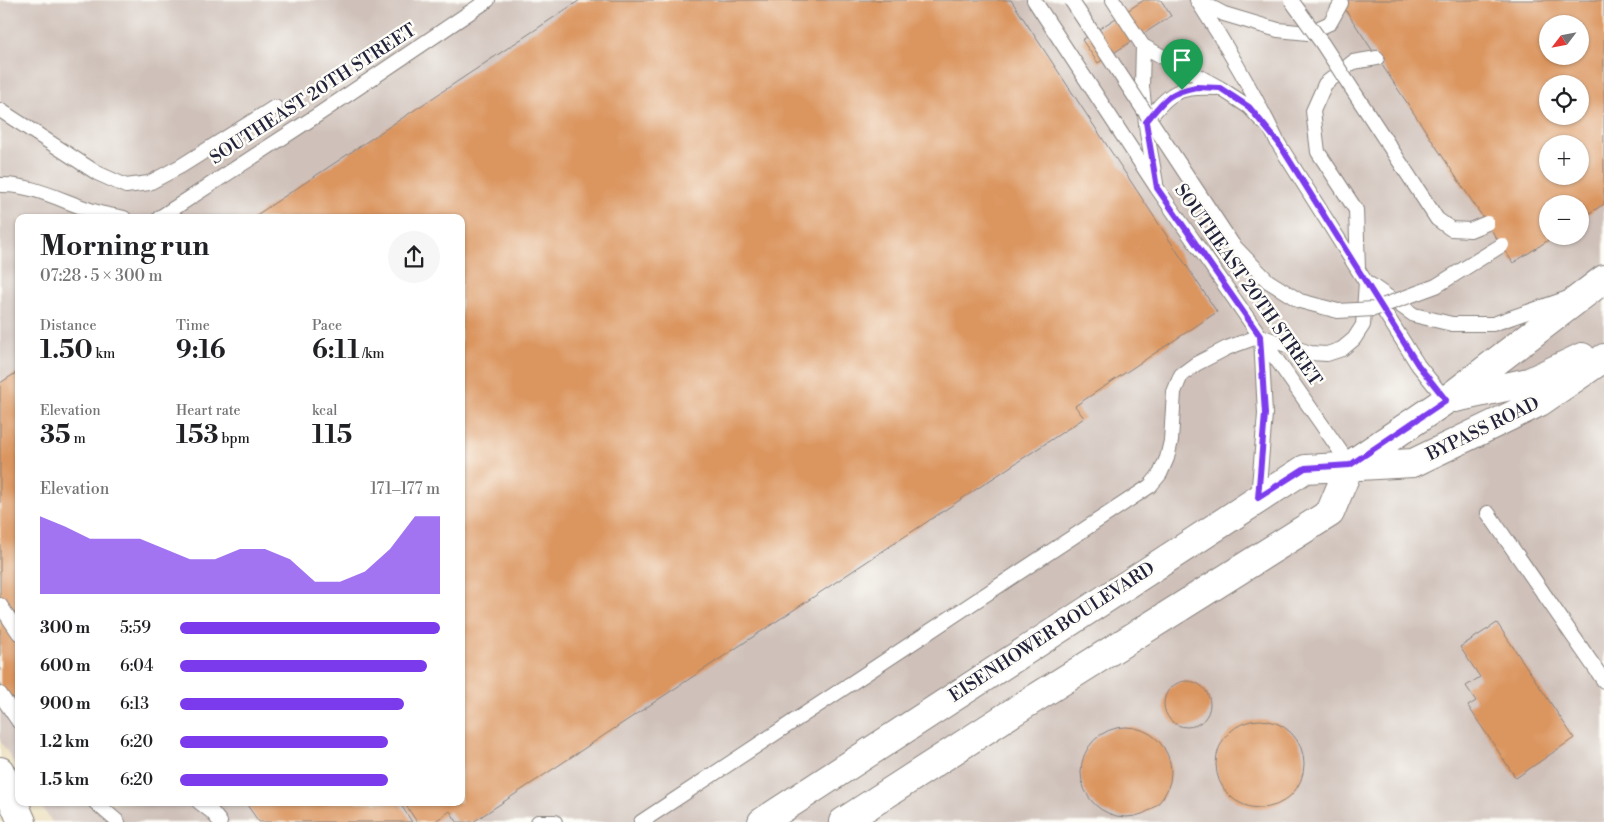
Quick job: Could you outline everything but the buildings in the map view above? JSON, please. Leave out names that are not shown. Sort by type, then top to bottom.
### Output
[{"type":"street","points":[[843,822],[1018,709],[1330,513],[1350,465],[1446,400],[1597,285]]},
{"type":"street","name":"BYPASS ROAD","points":[[1446,400],[1529,382],[1604,348]]},
{"type":"street","name":"BYPASS ROAD","points":[[1350,465],[1413,462],[1540,402],[1604,358]]},
{"type":"street","name":"EISENHOWER BOULEVARD","points":[[762,822],[1305,468],[1350,465]]},
{"type":"street","points":[[0,771],[15,806]]},
{"type":"street","points":[[15,806],[22,822]]},
{"type":"lane","name":"SOUTHEAST 20TH STREET","points":[[164,214],[320,114],[488,0]]},
{"type":"lane","name":"SOUTHEAST 20TH STREET","points":[[1034,0],[1157,188],[1350,465]]},
{"type":"lane","points":[[1071,0],[1233,245],[1268,281],[1300,301],[1338,311],[1374,309],[1436,286],[1502,245]]},
{"type":"lane","points":[[1113,0],[1143,46],[1220,88],[1249,107],[1278,142]]},
{"type":"lane","points":[[1197,0],[1224,14],[1278,30],[1308,33],[1330,23],[1341,3]]},
{"type":"lane","points":[[1197,0],[1220,36],[1278,142],[1418,365],[1446,400]]},
{"type":"lane","points":[[1291,0],[1322,43],[1437,219],[1451,229],[1470,230],[1487,223]]},
{"type":"lane","points":[[1143,46],[1142,86],[1157,188]]},
{"type":"lane","points":[[1358,268],[1356,210],[1318,152],[1313,111],[1326,84],[1353,62],[1377,58]]},
{"type":"lane","points":[[1146,122],[1168,96],[1196,87],[1220,88]]},
{"type":"lane","points":[[0,110],[97,173],[126,186],[148,183],[181,166],[275,107]]},
{"type":"lane","points":[[0,185],[9,185],[50,194],[106,214]]},
{"type":"lane","points":[[641,822],[1150,486],[1160,474],[1167,458],[1174,392],[1181,375],[1196,364],[1227,348],[1260,336],[1310,353],[1326,354],[1342,349],[1354,339],[1363,326],[1366,282]]},
{"type":"lane","points":[[1366,282],[1414,316],[1452,324],[1493,324],[1597,285]]},
{"type":"lane","points":[[1258,498],[1265,414],[1260,336]]},
{"type":"lane","points":[[1488,513],[1604,681]]},
{"type":"lane","points":[[0,605],[15,627]]},
{"type":"lane","points":[[0,694],[15,716]]},
{"type":"lane","points":[[100,806],[118,822]]},
{"type":"lane","points":[[204,806],[220,822]]},
{"type":"lane","points":[[538,822],[555,822]]},
{"type":"shaded area","points":[[0,0],[1604,0],[1604,822],[52,822],[41,806],[465,806],[465,214],[15,214],[15,764],[0,741]]},
{"type":"route","points":[[1196,87],[1220,88],[1249,107],[1262,121],[1278,142],[1418,365],[1446,400],[1350,465],[1305,468],[1258,498],[1265,414],[1260,336],[1157,188],[1146,122],[1168,96],[1182,90],[1196,87]]}]
